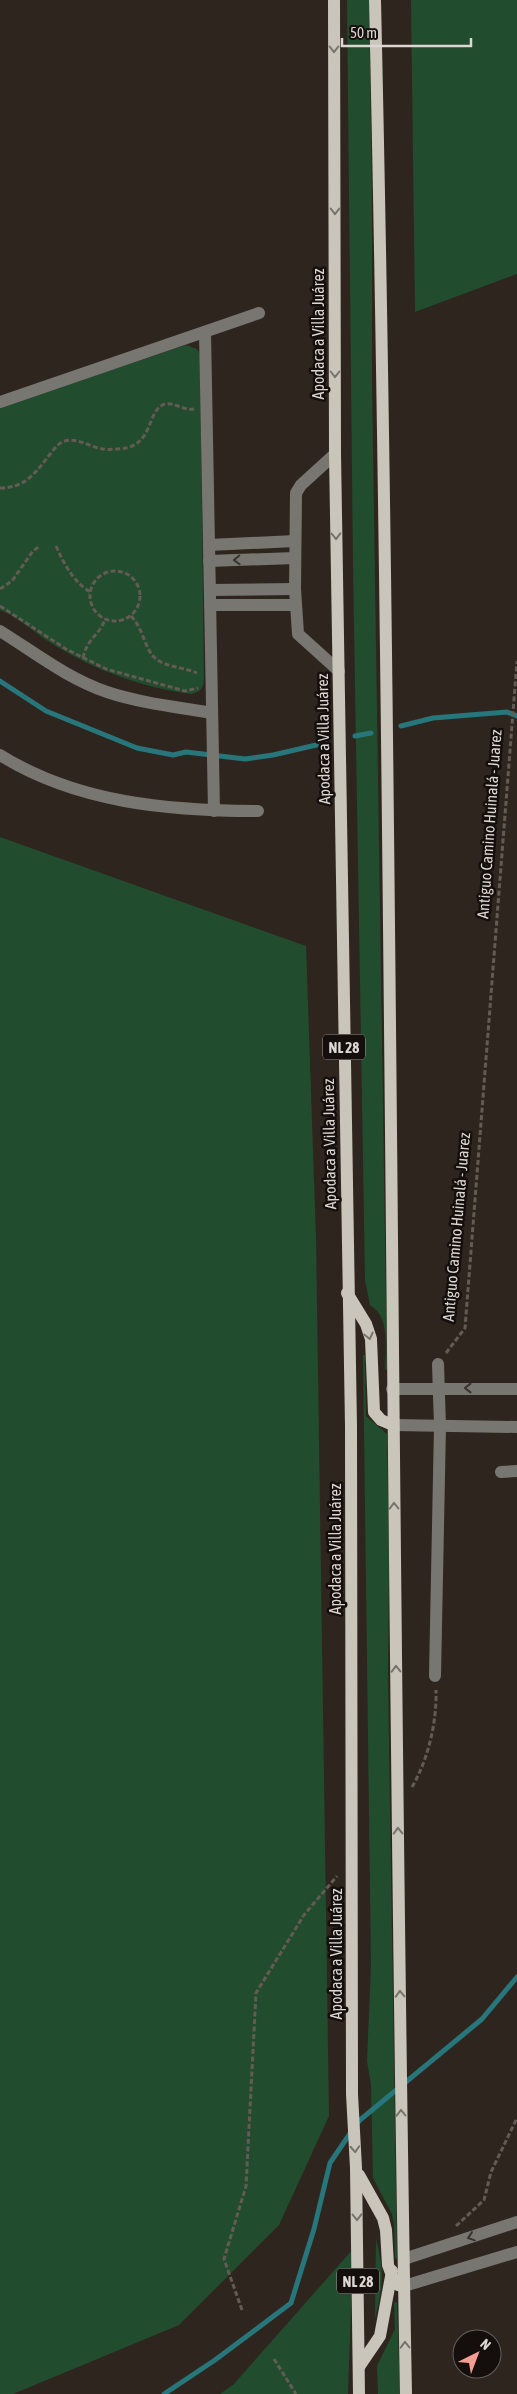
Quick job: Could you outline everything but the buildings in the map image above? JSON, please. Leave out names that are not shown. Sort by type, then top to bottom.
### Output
[{"type":"main road","name":"Apodaca a Villa Juárez","points":[[334,0],[335,454],[347,1293],[351,1426],[352,2094],[356,2168]]},
{"type":"main road","name":"NL 28","points":[[375,0],[383,347],[392,1389],[406,2394]]},
{"type":"main road","points":[[347,1293],[366,1324],[371,1339],[374,1412],[381,1420],[393,1425]]},
{"type":"main road","name":"NL 28","points":[[356,2168],[358,2394]]},
{"type":"main road","points":[[356,2168],[366,2190],[383,2218],[391,2274],[380,2336],[359,2366]]},
{"type":"main road","points":[[391,2274],[397,2264],[404,2259]]},
{"type":"main road","points":[[391,2274],[398,2285],[404,2286]]},
{"type":"street","points":[[0,402],[259,313]]},
{"type":"street","points":[[205,332],[214,811]]},
{"type":"street","points":[[335,454],[301,485],[296,493],[295,605],[298,634],[339,671]]},
{"type":"street","points":[[209,545],[295,541]]},
{"type":"street","points":[[209,560],[295,558]]},
{"type":"street","points":[[210,590],[295,589]]},
{"type":"street","points":[[210,605],[295,605]]},
{"type":"street","points":[[0,631],[83,682],[105,692],[212,713]]},
{"type":"street","points":[[0,755],[36,774],[101,798],[154,806],[214,811],[258,811]]},
{"type":"street","points":[[435,1676],[440,1426],[438,1364]]},
{"type":"street","points":[[392,1389],[517,1389]]},
{"type":"street","points":[[393,1425],[517,1428]]},
{"type":"street","points":[[501,1472],[517,1471]]},
{"type":"street","points":[[404,2259],[517,2222]]},
{"type":"street","points":[[404,2286],[517,2252]]},
{"type":"path","points":[[0,488],[15,487],[26,482],[62,443],[74,440],[104,450],[125,448],[143,439],[156,411],[164,404],[175,405],[186,410],[197,410],[196,402]]},
{"type":"path","points":[[0,589],[12,581],[33,551],[40,546]]},
{"type":"path","points":[[56,546],[70,573],[79,584],[90,592]]},
{"type":"path","points":[[118,571],[127,575],[138,586],[140,596],[137,609],[131,616],[116,622],[105,620],[99,616],[92,606],[90,592],[96,580],[106,573],[118,571]]},
{"type":"path","points":[[0,606],[83,658],[127,676],[185,691],[196,690],[201,682]]},
{"type":"path","points":[[131,616],[141,628],[148,649],[156,659],[168,666],[186,668],[201,675],[200,667]]},
{"type":"path","points":[[83,658],[87,644],[105,620]]},
{"type":"path","name":"Antiguo Camino Huinalá - Juarez","points":[[438,1364],[465,1328],[517,662]]},
{"type":"path","points":[[398,1811],[421,1771],[436,1709],[435,1676]]},
{"type":"path","points":[[242,2310],[224,2259],[246,2186],[256,1993],[304,1915],[352,1858]]},
{"type":"path","points":[[438,2248],[442,2239],[484,2200],[491,2172],[517,2118]]},
{"type":"path","points":[[274,2358],[296,2394]]},
{"type":"green space","points":[[347,0],[369,0],[372,384],[387,1369],[385,1370],[386,1343],[384,1325],[377,1311],[370,1305],[365,1280],[353,566]]},
{"type":"green space","points":[[411,0],[517,0],[517,274],[415,312]]},
{"type":"green space","points":[[186,345],[197,349],[200,354],[204,680],[200,690],[191,694],[136,682],[101,669],[68,653],[14,617],[0,610],[0,407]]},
{"type":"green space","points":[[0,837],[306,946],[316,1238],[329,2116],[279,2225],[179,2325],[13,2394],[0,2394]]},
{"type":"green space","points":[[363,1355],[365,1355],[366,1416],[387,1434],[388,1674],[397,2259],[395,2258],[392,2214],[373,2178],[371,2085],[367,2061],[371,1966]]},
{"type":"green space","points":[[376,2239],[381,2262],[382,2279],[375,2319]]},
{"type":"green space","points":[[353,2249],[348,2394],[220,2394],[234,2384]]},
{"type":"green space","points":[[397,2302],[400,2394],[378,2394],[377,2366],[395,2329],[394,2303]]},
{"type":"waterway","points":[[0,681],[46,711],[137,748],[173,755],[186,752],[245,759],[273,755],[325,743]]},
{"type":"waterway","points":[[401,726],[433,718],[507,712],[517,716]]},
{"type":"waterway","points":[[355,736],[371,733]]},
{"type":"waterway","points":[[356,2125],[482,2019],[517,1977]]},
{"type":"waterway","points":[[164,2394],[215,2360],[291,2303],[314,2229],[330,2163],[351,2132]]}]
